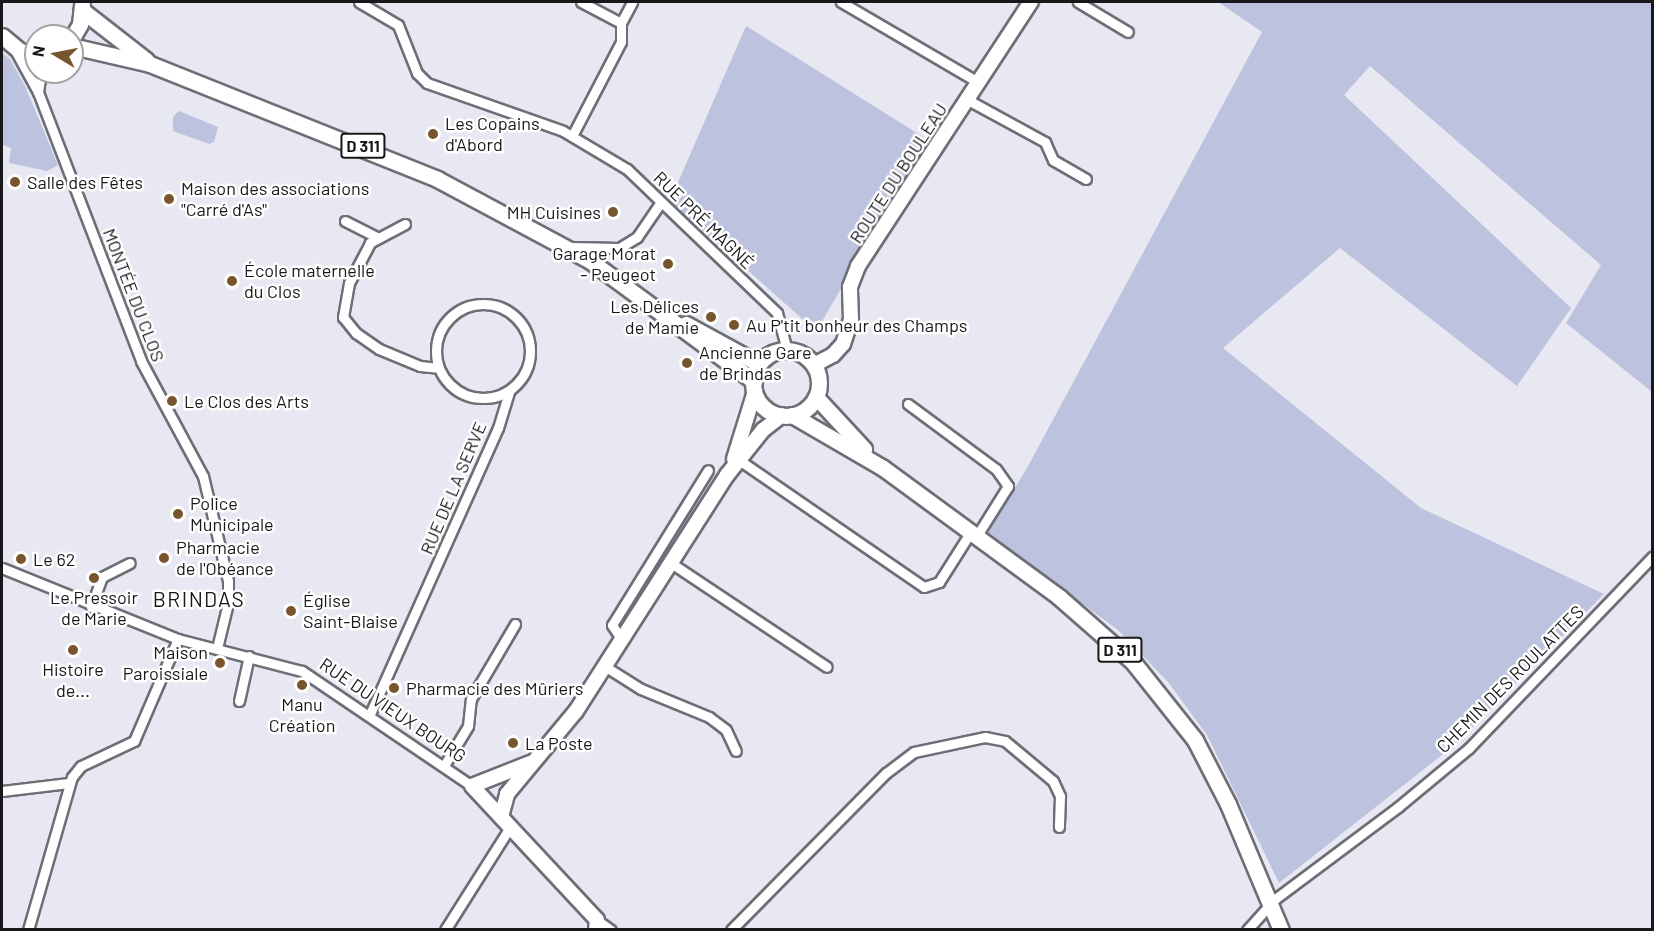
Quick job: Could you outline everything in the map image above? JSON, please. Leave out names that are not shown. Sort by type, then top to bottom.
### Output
[{"type":"main road","points":[[76,24],[82,6]]},
{"type":"main road","name":"D 311","points":[[82,6],[150,64]]},
{"type":"main road","points":[[6,42],[24,49]]},
{"type":"main road","name":"D 311","points":[[84,49],[150,64],[397,161],[567,248],[670,317],[754,386]]},
{"type":"main road","name":"D 311","points":[[670,317],[715,337],[759,364]]},
{"type":"main road","points":[[787,350],[798,352],[814,365],[818,375],[816,397],[802,412],[787,415],[764,407],[754,386],[759,364],[767,356],[787,350]]},
{"type":"main road","name":"D 311","points":[[816,397],[883,468]]},
{"type":"main road","name":"D 311","points":[[787,415],[883,468],[1103,634],[1176,711],[1228,804],[1281,930]]},
{"type":"street","name":"RUE PRÉ MAGNÉ","points":[[359,2],[398,25],[417,72],[427,83],[572,136],[627,169],[777,313],[787,350]]},
{"type":"street","points":[[581,2],[621,23]]},
{"type":"street","points":[[572,136],[621,42],[621,23],[632,2]]},
{"type":"street","points":[[841,2],[978,82]]},
{"type":"street","name":"ROUTE DU BOULEAU","points":[[814,365],[832,355],[843,344],[851,319],[850,287],[858,266],[1030,2]]},
{"type":"street","points":[[1078,2],[1128,32]]},
{"type":"street","name":"MONTÉE DU CLOS","points":[[6,42],[38,92],[141,361],[203,476],[212,503],[228,580],[228,603],[217,648]]},
{"type":"street","name":"MONTÉE DU CLOS","points":[[38,92],[39,84]]},
{"type":"street","points":[[968,100],[1045,142],[1053,160],[1086,179]]},
{"type":"street","points":[[567,248],[619,248],[637,237],[661,202]]},
{"type":"street","points":[[345,221],[377,237]]},
{"type":"street","points":[[405,224],[377,237],[349,283],[343,317],[356,333],[379,349],[420,366],[438,368]]},
{"type":"street","name":"RUE DE LA SERVE","points":[[370,714],[424,598],[498,428],[509,391],[520,379],[530,349],[518,320],[497,307],[473,305],[446,322],[438,336],[438,368],[455,390],[482,399],[509,391]]},
{"type":"street","points":[[727,475],[754,386]]},
{"type":"street","points":[[739,460],[924,587],[939,582],[1008,486],[996,469],[908,404]]},
{"type":"street","points":[[482,796],[504,791],[515,783],[576,711],[727,475],[763,430],[787,415]]},
{"type":"street","points":[[622,640],[612,625],[708,470]]},
{"type":"street","name":"CHEMIN DES ROULATTES","points":[[1247,930],[1270,904],[1468,748],[1653,557]]},
{"type":"street","points":[[91,607],[102,577],[130,563]]},
{"type":"street","points":[[671,563],[827,667]]},
{"type":"street","name":"RUE DU VIEUX BOURG","points":[[2,568],[91,607],[178,639],[302,671],[445,764],[472,786],[596,925]]},
{"type":"street","points":[[445,764],[468,726],[471,699],[515,624]]},
{"type":"street","points":[[28,930],[69,783],[81,766],[134,741],[178,639]]},
{"type":"street","points":[[239,701],[249,657]]},
{"type":"street","points":[[606,667],[641,689],[709,717],[726,730],[736,751]]},
{"type":"street","points":[[731,930],[886,773],[914,752],[985,736],[1005,741],[1053,781],[1060,796],[1059,827]]},
{"type":"street","points":[[472,786],[533,761]]},
{"type":"street","points":[[2,791],[69,783]]},
{"type":"street","points":[[445,930],[505,822],[515,783]]},
{"type":"street","points":[[596,925],[611,930]]},
{"type":"shaded area","points":[[1218,2],[1652,2],[1652,392],[1566,323],[1601,265],[1370,66],[1344,95],[1571,308],[1517,386],[1340,248],[1223,348],[1421,508],[1604,594],[1456,744],[1279,883],[1207,735],[1168,682],[1118,630],[987,534],[1027,468],[1262,32]]},
{"type":"shaded area","points":[[746,26],[928,140],[821,323],[808,324],[670,201]]},
{"type":"shaded area","points":[[2,53],[10,59],[25,86],[58,165],[47,171],[9,163],[11,148],[2,145]]},
{"type":"shaded area","points":[[179,111],[218,127],[214,142],[209,144],[173,131],[173,117]]},
{"type":"place","name":"Les Copains d'Abord","points":[[433,134]]},
{"type":"place","name":"Salle des Fêtes","points":[[15,182]]},
{"type":"place","name":"Maison des associations \"Carré d'As\"","points":[[169,199]]},
{"type":"place","name":"MH Cuisines","points":[[613,212]]},
{"type":"place","name":"Garage Morat - Peugeot","points":[[668,264]]},
{"type":"place","name":"École maternelle du Clos","points":[[232,281]]},
{"type":"place","name":"Les Délices de Mamie","points":[[711,317]]},
{"type":"place","name":"Au P'tit bonheur des Champs","points":[[734,325]]},
{"type":"place","name":"Ancienne Gare de Brindas","points":[[687,363]]},
{"type":"place","name":"Le Clos des Arts","points":[[172,401]]},
{"type":"place","name":"Police Municipale","points":[[178,514]]},
{"type":"place","name":"Pharmacie de l'Obéance","points":[[164,558]]},
{"type":"place","name":"Le 62","points":[[21,559]]},
{"type":"place","name":"Le Pressoir de Marie","points":[[94,578]]},
{"type":"place","name":"Église Saint-Blaise","points":[[291,611]]},
{"type":"place","name":"Histoire de...","points":[[73,650]]},
{"type":"place","name":"Maison Paroissiale","points":[[220,663]]},
{"type":"place","name":"Manu Création","points":[[302,685]]},
{"type":"place","name":"Pharmacie des Mûriers","points":[[394,688]]},
{"type":"place","name":"La Poste","points":[[513,743]]},
{"type":"district","name":"BRINDAS","points":[[199,599]]}]
